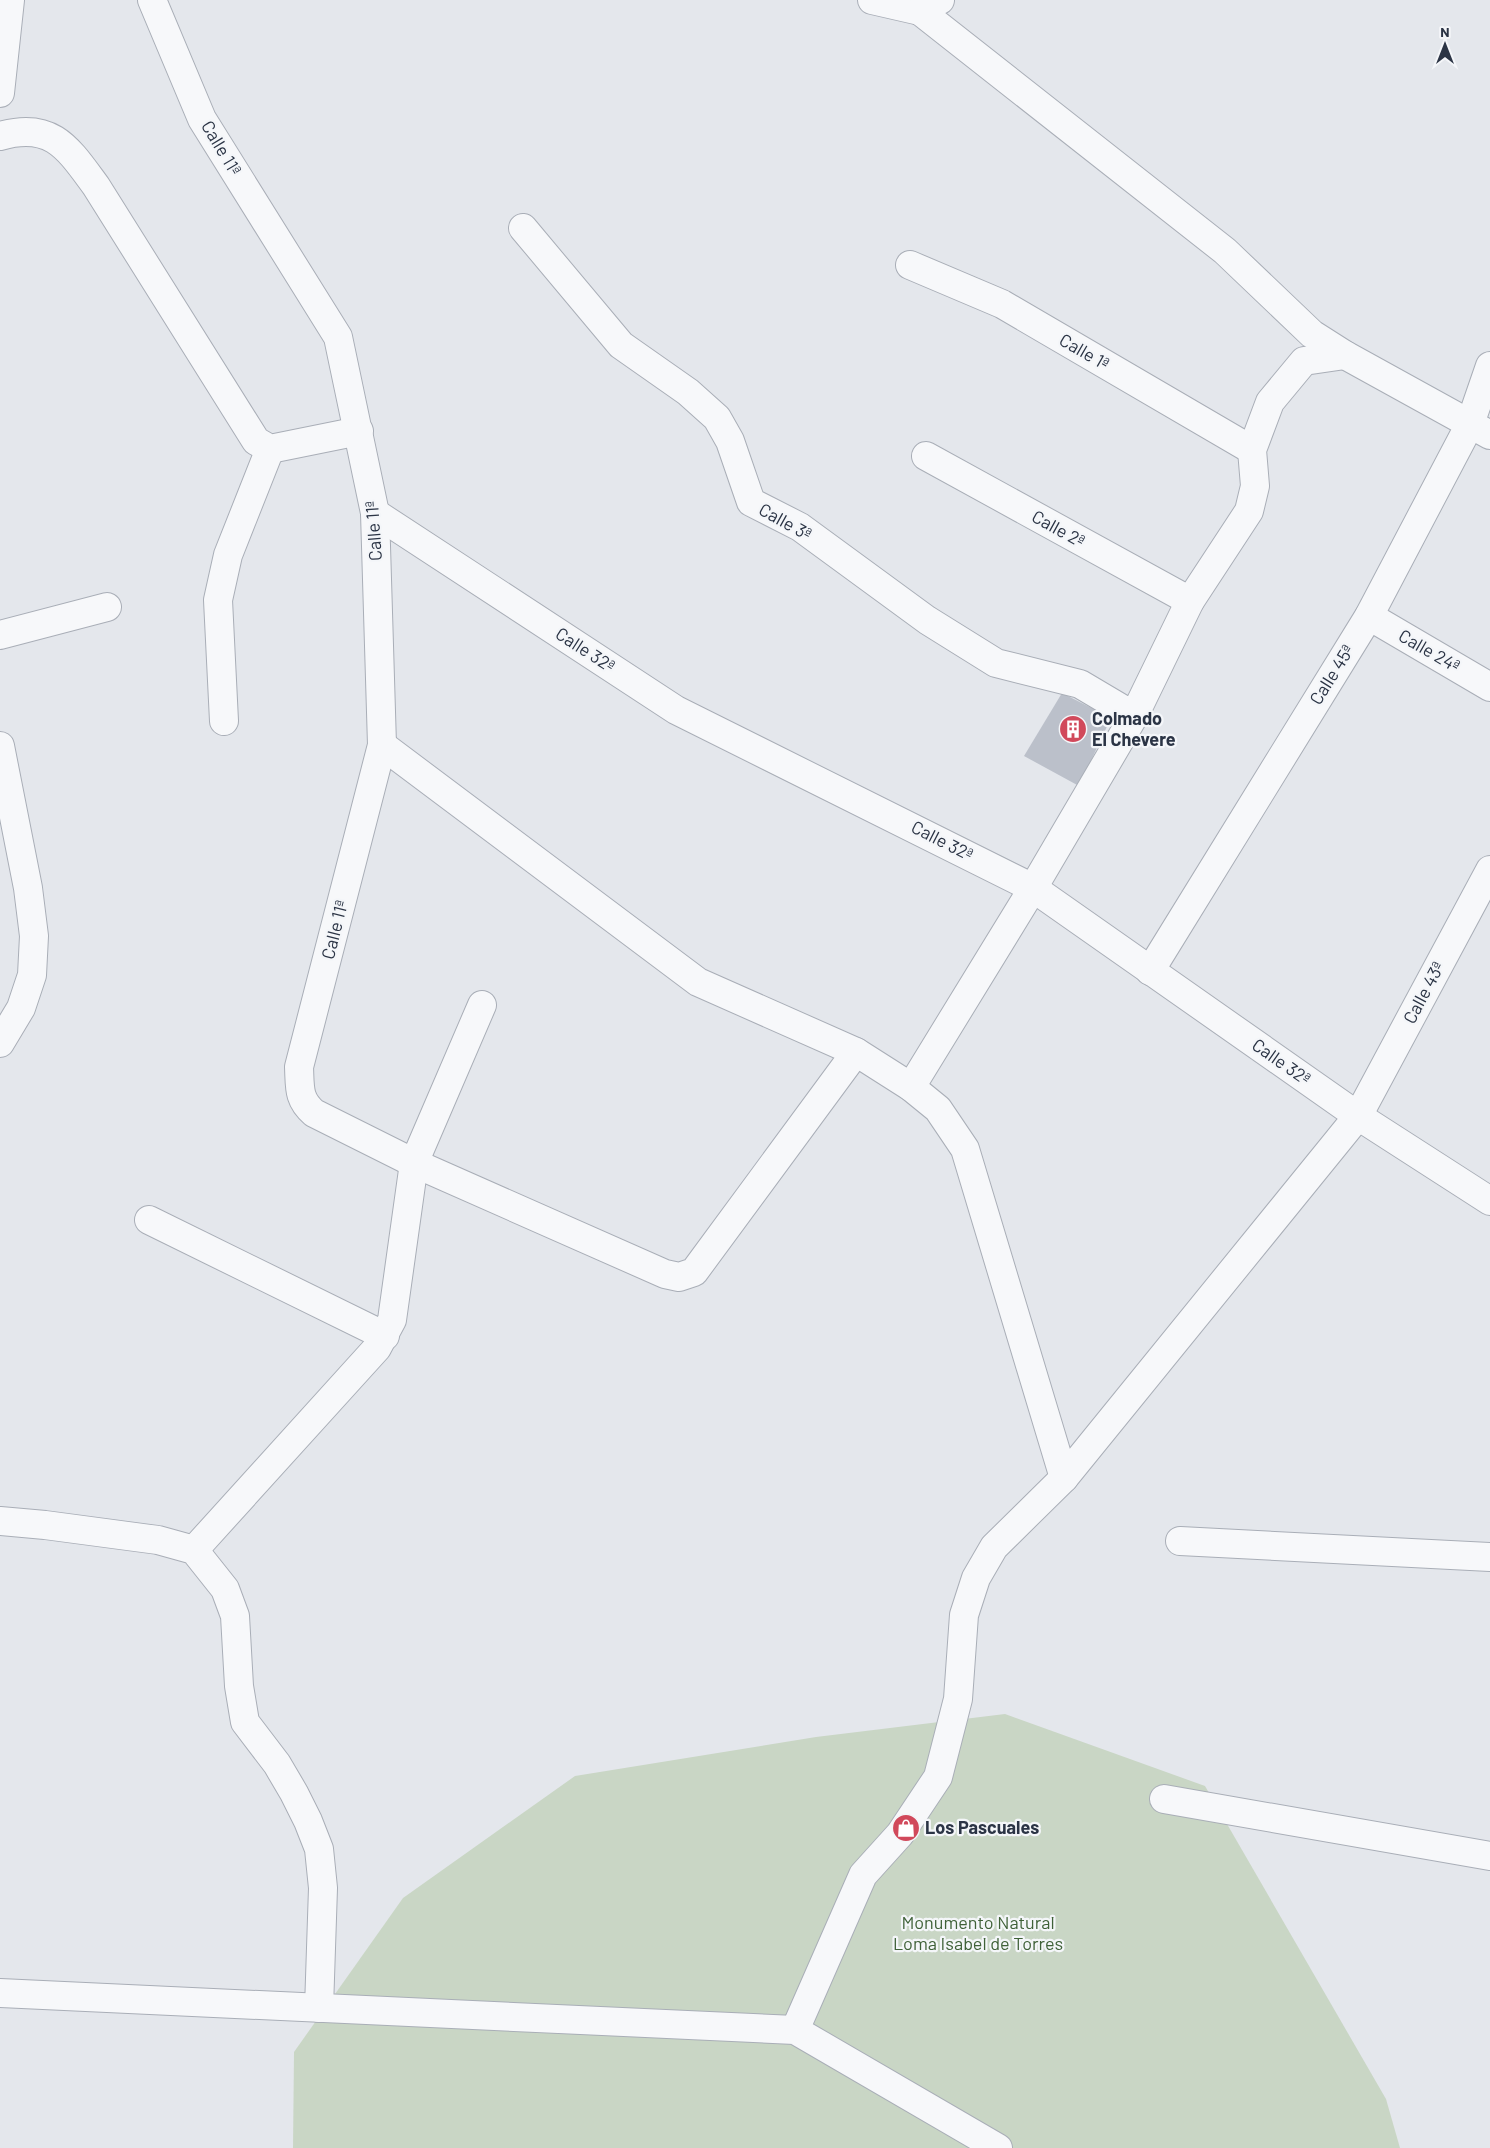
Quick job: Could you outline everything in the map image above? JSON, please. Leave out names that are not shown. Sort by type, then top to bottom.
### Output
[{"type":"street","points":[[0,93],[10,0]]},
{"type":"street","name":"Calle 11ª","points":[[152,0],[202,119],[338,337],[375,513],[382,745],[299,1067],[300,1088],[304,1104],[314,1113],[414,1163]]},
{"type":"street","points":[[872,0],[930,5],[1225,251],[1312,334],[1345,355],[1480,429]]},
{"type":"street","points":[[0,136],[18,131],[47,134],[67,147],[96,186],[256,441],[270,449],[359,431]]},
{"type":"street","name":"Calle 3ª","points":[[523,228],[621,344],[688,392],[717,418],[730,441],[751,502],[800,527],[928,620],[996,664],[1080,684],[1134,716]]},
{"type":"street","name":"Calle 1ª","points":[[910,265],[1002,304],[1252,450]]},
{"type":"street","points":[[911,1087],[1033,888],[1134,716],[1190,601],[1249,511],[1255,486],[1252,450],[1270,402],[1304,361],[1345,355]]},
{"type":"street","name":"Calle 45ª","points":[[1150,970],[1369,616],[1480,429],[1490,366]]},
{"type":"street","points":[[224,721],[218,600],[228,555],[270,449]]},
{"type":"street","name":"Calle 2ª","points":[[926,456],[1190,601]]},
{"type":"street","name":"Calle 32ª","points":[[375,513],[676,710],[1033,888],[1358,1116],[1490,1201]]},
{"type":"street","points":[[0,636],[107,607]]},
{"type":"street","name":"Calle 24ª","points":[[1369,616],[1490,687]]},
{"type":"street","points":[[382,745],[698,982],[856,1052],[911,1087],[938,1109],[965,1149],[1064,1478]]},
{"type":"street","points":[[0,746],[28,888],[34,936],[32,975],[21,1008],[0,1043]]},
{"type":"street","name":"Calle 43ª","points":[[795,2030],[863,1875],[900,1834],[938,1777],[958,1699],[964,1616],[976,1578],[994,1547],[1064,1478],[1358,1116],[1490,870]]},
{"type":"street","points":[[194,1550],[377,1348],[385,1336],[392,1320],[414,1163],[482,1005]]},
{"type":"street","points":[[414,1163],[665,1274],[679,1277],[694,1272],[856,1052]]},
{"type":"street","points":[[149,1220],[385,1336]]},
{"type":"street","points":[[0,1521],[45,1524],[158,1540],[194,1550],[225,1589],[235,1616],[239,1686],[245,1722],[277,1764],[294,1793],[319,1849],[323,1888],[319,2008]]},
{"type":"street","points":[[1180,1541],[1490,1557]]},
{"type":"street","points":[[1164,1799],[1490,1856]]},
{"type":"street","points":[[0,1993],[795,2030],[998,2148]]},
{"type":"green space","name":"Monumento Natural Loma Isabel de Torres","points":[[1005,1714],[1205,1786],[1386,2099],[1400,2148],[293,2148],[294,2052],[403,1898],[575,1776],[816,1737]]},
{"type":"building","name":"Colmado El Chevere","points":[[1062,693],[1111,718],[1079,786],[1024,756]]},
{"type":"place","name":"Colmado El Chevere","points":[[1073,729]]},
{"type":"place","name":"Los Pascuales","points":[[906,1828]]}]
